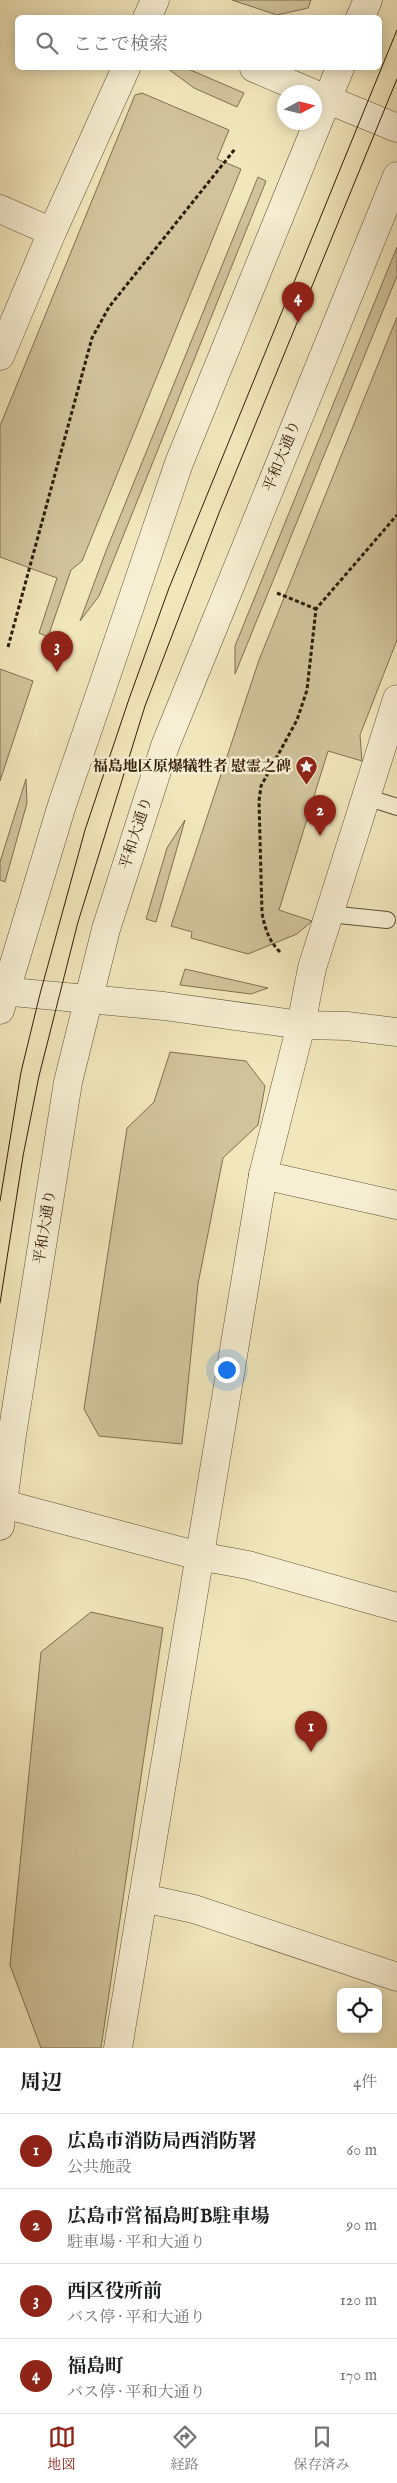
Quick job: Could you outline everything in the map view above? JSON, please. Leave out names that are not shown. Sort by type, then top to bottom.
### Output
[{"type":"street","points":[[148,15],[155,0]]},
{"type":"street","points":[[361,15],[368,0]]},
{"type":"street","points":[[0,356],[52,232],[125,70]]},
{"type":"street","points":[[258,70],[292,85]]},
{"type":"street","points":[[322,90],[338,70]]},
{"type":"street","points":[[322,98],[397,128]]},
{"type":"street","points":[[304,130],[179,463],[62,805],[2,998],[88,999],[164,1006],[301,1025],[347,1026],[397,1032]]},
{"type":"street","name":"平和大通り","points":[[1,1511],[68,1082],[106,929],[165,746],[397,176]]},
{"type":"street","points":[[0,209],[52,232]]},
{"type":"street","points":[[118,2048],[262,1175],[301,1025],[312,968],[396,706]]},
{"type":"street","points":[[262,1175],[397,1205]]},
{"type":"street","points":[[1,1511],[199,1556],[248,1565],[397,1607]]},
{"type":"street","points":[[142,1898],[194,1909],[397,1977]]},
{"type":"lane","points":[[366,796],[397,807]]},
{"type":"lane","points":[[329,914],[386,920]]},
{"type":"path","points":[[8,647],[92,338],[109,307],[235,149]]},
{"type":"path","points":[[283,955],[272,944],[265,929],[262,913],[259,801],[261,786],[297,720],[307,690],[316,609],[397,515]]},
{"type":"path","points":[[277,593],[316,609]]},
{"type":"shaded area","points":[[232,0],[311,0],[308,8],[277,15]]},
{"type":"shaded area","points":[[170,70],[191,70],[244,93],[237,107],[194,88]]},
{"type":"shaded area","points":[[142,93],[229,130],[217,159],[241,169],[82,561],[71,570],[48,637],[39,633],[57,578],[0,557],[0,426],[135,95]]},
{"type":"shaded area","points":[[258,177],[266,181],[99,596],[80,621],[106,551]]},
{"type":"shaded area","points":[[397,247],[397,276],[235,674],[235,646]]},
{"type":"shaded area","points":[[397,317],[397,640],[360,735],[362,761],[328,751],[279,910],[312,921],[297,934],[248,954],[191,938],[192,932],[171,926],[259,660]]},
{"type":"shaded area","points":[[0,669],[33,681],[0,781]]},
{"type":"shaded area","points":[[26,779],[27,803],[5,882],[0,880],[0,862]]},
{"type":"shaded area","points":[[185,820],[156,922],[146,919],[167,848]]},
{"type":"shaded area","points":[[185,969],[268,988],[251,994],[180,985]]},
{"type":"shaded area","points":[[170,1052],[246,1061],[265,1086],[258,1125],[223,1158],[198,1284],[182,1444],[99,1436],[84,1409],[127,1128],[154,1102]]},
{"type":"shaded area","points":[[91,1612],[163,1628],[101,2048],[41,2048],[10,1965],[41,1652]]},
{"type":"tram line","points":[[382,67],[397,30]]},
{"type":"tram line","points":[[0,1201],[21,1072],[40,994],[85,830],[129,699],[169,588],[381,70]]},
{"type":"tram line","points":[[0,1303],[23,1156],[39,1076],[78,922],[145,706],[219,513],[397,79]]},
{"type":"place","name":"福島町","points":[[298,323]]},
{"type":"place","name":"西区役所前","points":[[57,672]]},
{"type":"place","name":"福島地区原爆犠牲者 慰霊之碑","points":[[307,785]]},
{"type":"place","name":"広島市営福島町B駐車場","points":[[320,836]]},
{"type":"place","name":"広島市消防局西消防署","points":[[311,1752]]}]
